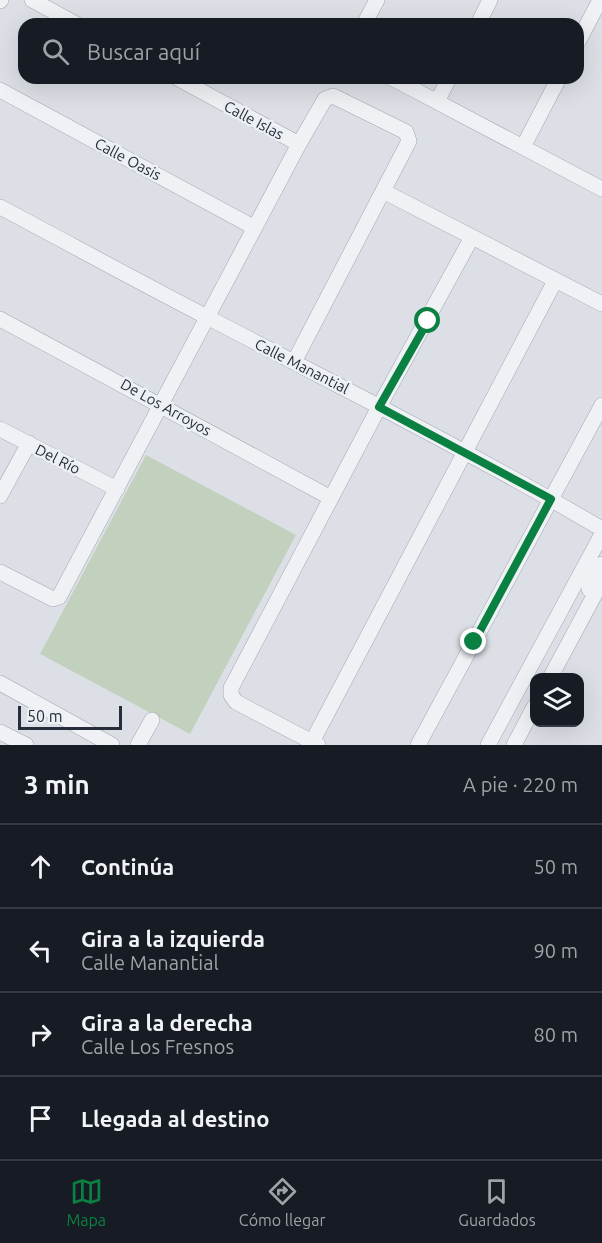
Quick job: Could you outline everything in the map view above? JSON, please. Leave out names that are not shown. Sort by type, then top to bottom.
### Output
[{"type":"street","points":[[32,0],[65,18]]},
{"type":"street","points":[[367,18],[377,0]]},
{"type":"street","points":[[480,18],[490,0]]},
{"type":"street","points":[[584,31],[600,0]]},
{"type":"street","name":"Calle Islas","points":[[188,84],[299,144]]},
{"type":"street","points":[[403,84],[602,189]]},
{"type":"street","points":[[437,102],[446,84]]},
{"type":"street","points":[[523,147],[556,84]]},
{"type":"street","name":"Calle Oasis","points":[[0,90],[255,228]]},
{"type":"street","points":[[0,572],[53,599],[59,597],[299,144],[326,99],[333,96],[406,132],[409,141],[294,362]]},
{"type":"street","points":[[383,191],[602,304]]},
{"type":"street","name":"Calle Manantial","points":[[0,207],[464,452],[602,529]]},
{"type":"street","points":[[472,237],[379,407],[231,688],[231,695],[236,702],[315,744],[464,452],[509,372],[555,281]]},
{"type":"street","name":"De Los Arroyos","points":[[0,319],[331,498]]},
{"type":"street","points":[[418,745],[602,405]]},
{"type":"street","name":"Del Río","points":[[0,429],[117,489]]},
{"type":"street","points":[[0,496],[29,443]]},
{"type":"street","points":[[488,745],[602,534]]},
{"type":"street","points":[[574,634],[583,602],[602,564]]},
{"type":"street","points":[[553,673],[602,581]]},
{"type":"street","points":[[0,683],[112,745]]},
{"type":"street","points":[[514,745],[530,715]]},
{"type":"street","points":[[138,745],[152,720]]},
{"type":"street","points":[[0,732],[26,745]]},
{"type":"green space","points":[[146,455],[296,535],[190,734],[40,654]]},
{"type":"route","points":[[428,321],[379,407],[551,499],[474,642]]}]
